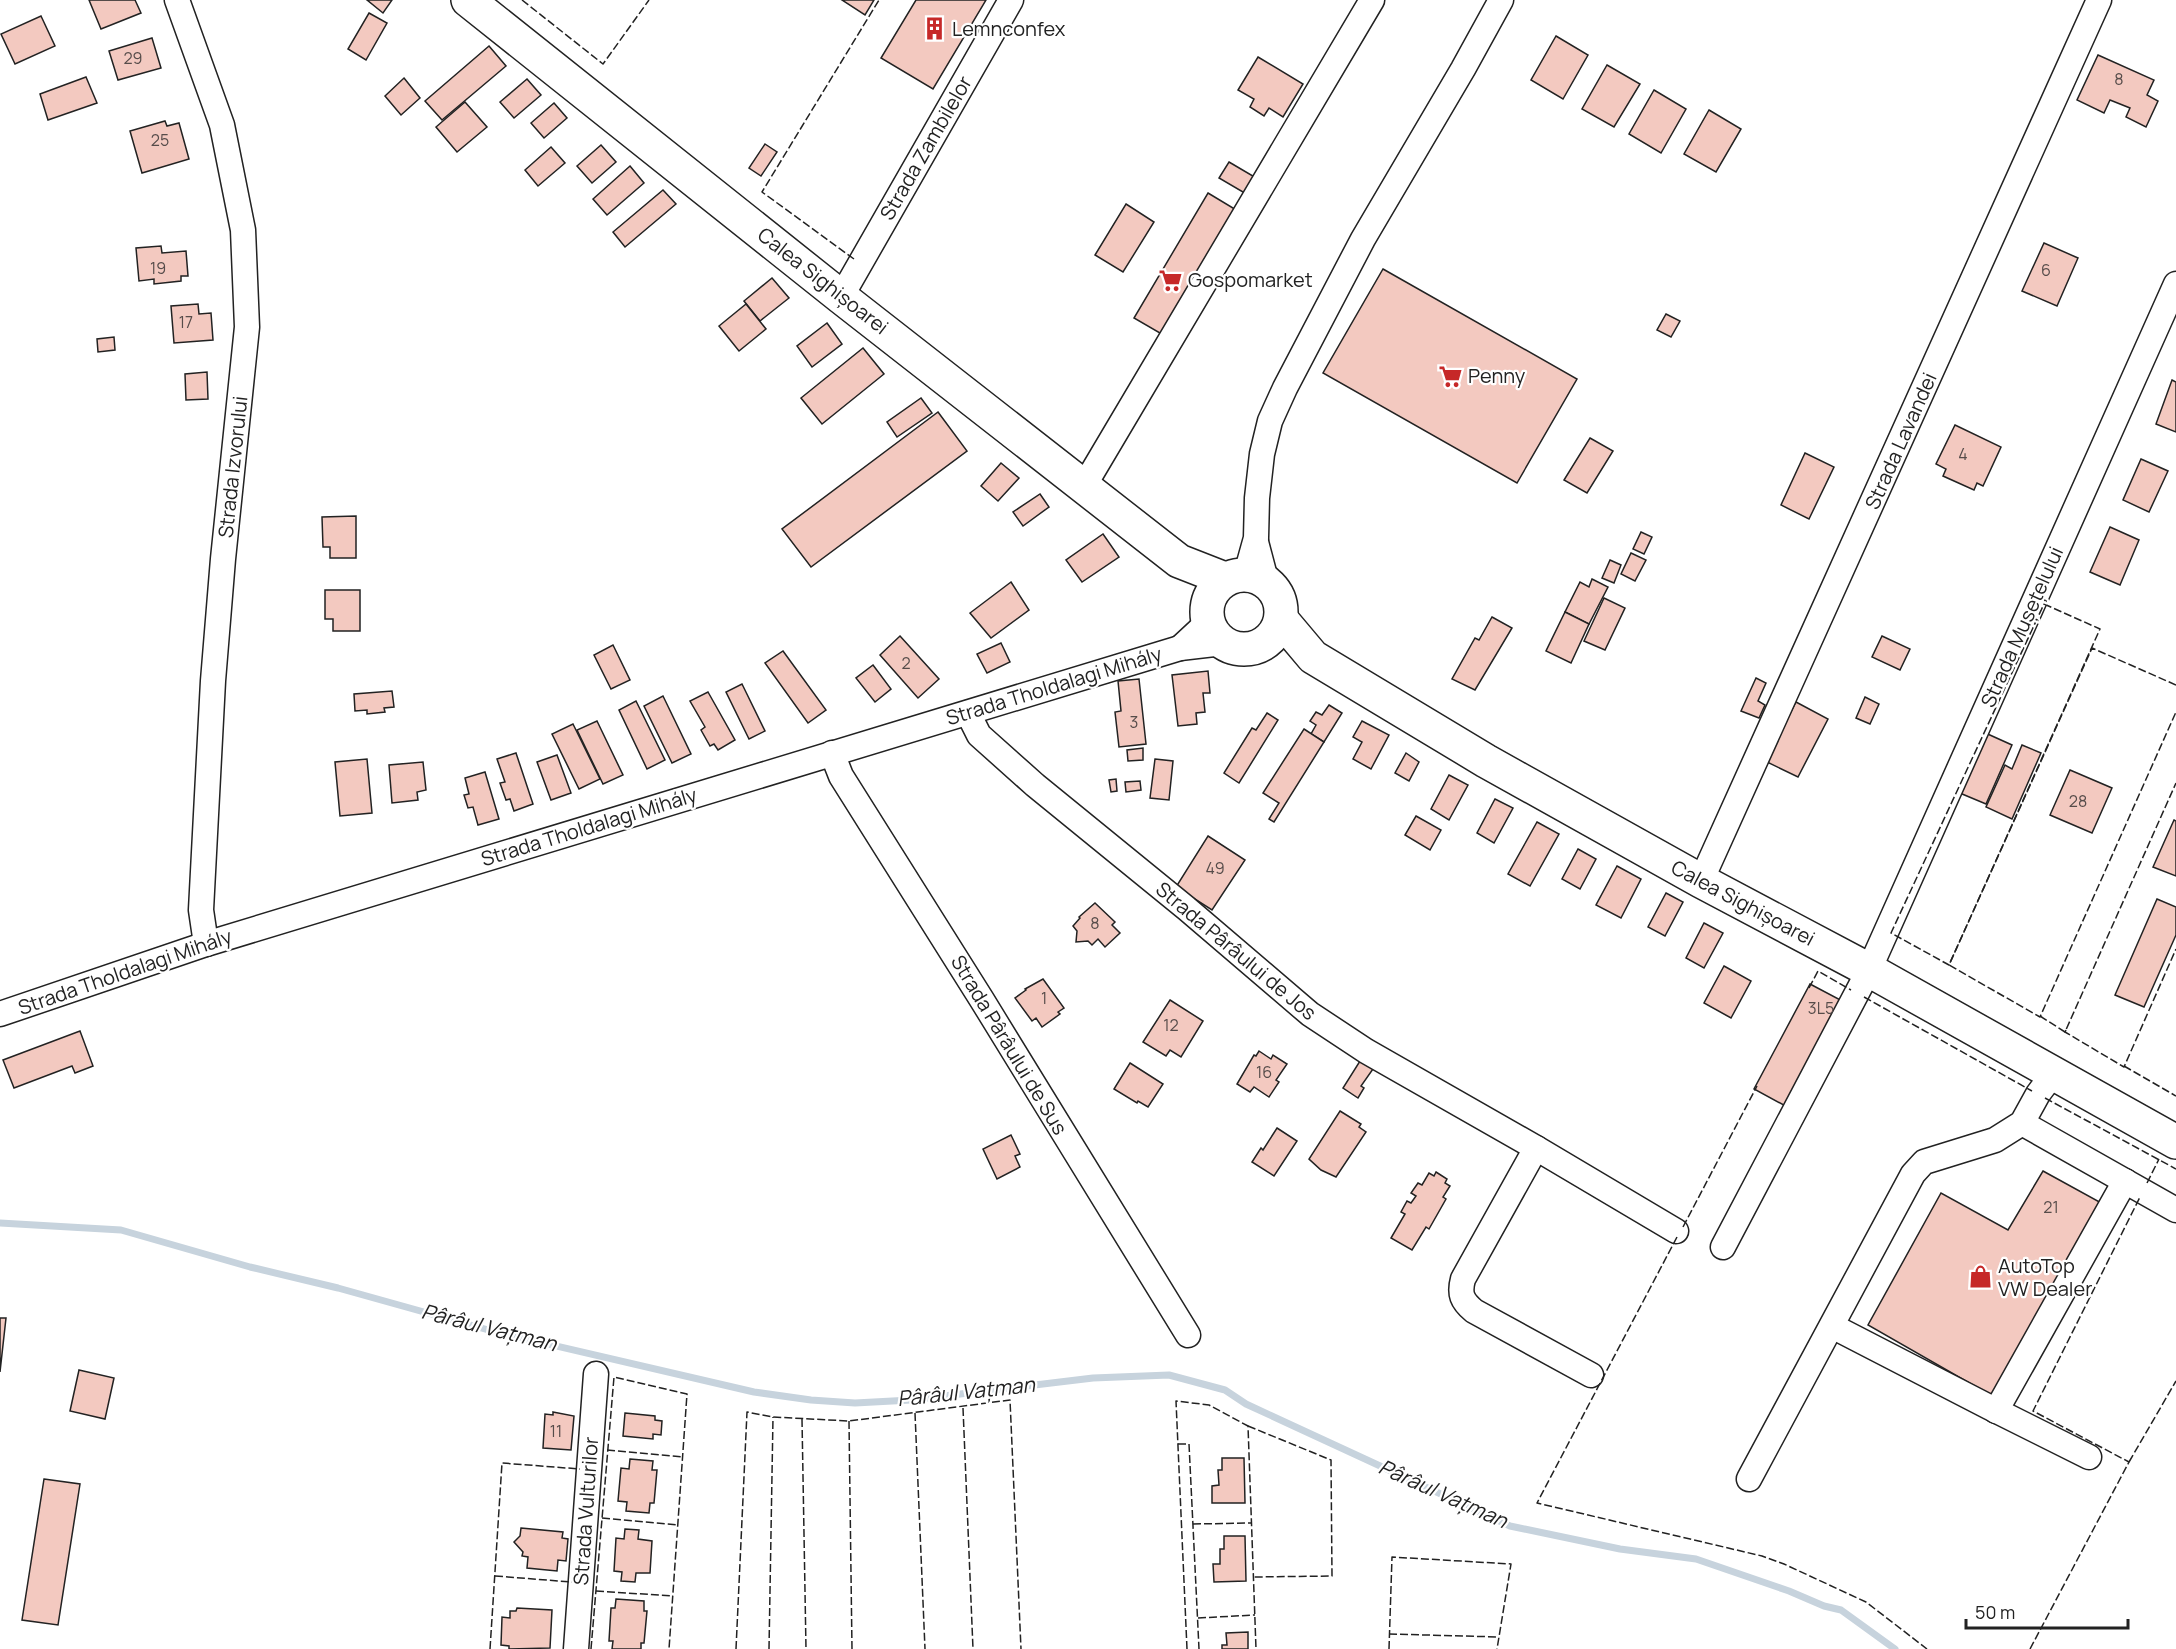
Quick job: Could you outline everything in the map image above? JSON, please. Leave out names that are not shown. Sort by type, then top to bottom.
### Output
[{"type":"highway","name":"Calea Sighișoarei","points":[[468,0],[841,297],[1229,600],[1236,648],[1250,649],[1273,632],[1486,761],[1701,881],[1869,969],[2176,1142]]},
{"type":"highway","points":[[1229,600],[1274,588],[1282,608],[1273,632]]},
{"type":"street","name":"Strada Izvorului","points":[[177,0],[222,125],[243,230],[247,327],[213,681],[201,910],[206,944]]},
{"type":"street","name":"Strada Zambilelor","points":[[841,297],[1011,0]]},
{"type":"street","points":[[1084,486],[1372,0]]},
{"type":"street","points":[[1229,600],[1256,538],[1257,498],[1262,454],[1270,421],[1363,239],[1501,0]]},
{"type":"street","name":"Strada Lavandei","points":[[1701,881],[2099,0]]},
{"type":"street","name":"Strada Mușețelului","points":[[1723,1247],[1869,969],[2176,284]]},
{"type":"street","name":"Strada Tholdalagi Mihály","points":[[0,1014],[206,944],[1180,648],[1229,600]]},
{"type":"street","name":"Strada Pârâului de Jos","points":[[968,713],[979,735],[1035,785],[1186,908],[1310,1014],[1365,1051],[1676,1231]]},
{"type":"street","name":"Strada Pârâului de Sus","points":[[832,753],[841,776],[1188,1335]]},
{"type":"street","points":[[1749,1479],[1913,1174],[1924,1161],[1995,1140],[2022,1123],[2038,1094],[2053,1074]]},
{"type":"street","points":[[2022,1123],[2176,1210]]},
{"type":"street","points":[[1536,1148],[1462,1279],[1459,1291],[1464,1304],[1473,1311],[1590,1375]]},
{"type":"street","points":[[1996,1411],[2126,1181]]},
{"type":"street","points":[[1832,1326],[1996,1411],[2090,1456]]},
{"type":"street","name":"Strada Vulturilor","points":[[576,1649],[596,1374]]},
{"type":"building","points":[[89,0],[135,0],[141,13],[101,29]]},
{"type":"building","points":[[367,0],[392,0],[383,13]]},
{"type":"building","points":[[842,0],[874,0],[865,15]]},
{"type":"building","name":"Lemnconfex","points":[[916,0],[986,0],[933,89],[881,58]]},
{"type":"building","points":[[369,13],[387,23],[366,60],[348,49]]},
{"type":"building","points":[[41,16],[55,46],[15,64],[1,34]]},
{"type":"building","points":[[1556,36],[1588,55],[1563,99],[1531,80]]},
{"type":"building","points":[[152,38],[161,68],[118,80],[109,51]]},
{"type":"building","points":[[489,46],[506,66],[442,120],[425,101]]},
{"type":"building","points":[[2098,55],[2154,80],[2147,95],[2158,101],[2146,127],[2126,117],[2130,108],[2110,100],[2104,113],[2077,100]]},
{"type":"building","points":[[1258,57],[1303,84],[1283,117],[1269,108],[1264,116],[1250,107],[1254,99],[1238,90]]},
{"type":"building","points":[[1607,65],[1640,84],[1614,127],[1582,109]]},
{"type":"building","points":[[86,77],[97,103],[48,120],[40,94]]},
{"type":"building","points":[[404,78],[420,98],[401,115],[385,96]]},
{"type":"building","points":[[527,79],[541,95],[514,118],[500,102]]},
{"type":"building","points":[[1654,90],[1686,109],[1661,153],[1629,134]]},
{"type":"building","points":[[465,102],[487,127],[457,152],[436,127]]},
{"type":"building","points":[[554,103],[567,118],[544,138],[531,123]]},
{"type":"building","points":[[1709,110],[1741,129],[1716,172],[1684,154]]},
{"type":"building","points":[[165,121],[167,126],[179,123],[189,159],[142,173],[130,131]]},
{"type":"building","points":[[765,144],[777,152],[761,176],[749,168]]},
{"type":"building","points":[[601,145],[616,162],[592,183],[577,166]]},
{"type":"building","points":[[551,147],[565,163],[538,186],[525,170]]},
{"type":"building","points":[[1229,162],[1258,179],[1248,195],[1219,178]]},
{"type":"building","points":[[630,166],[644,183],[607,215],[593,199]]},
{"type":"building","points":[[663,190],[676,204],[625,247],[613,232]]},
{"type":"building","points":[[1208,193],[1238,211],[1165,336],[1134,318]]},
{"type":"building","points":[[1126,204],[1154,222],[1123,272],[1095,255]]},
{"type":"building","points":[[2044,243],[2078,258],[2057,306],[2022,291]]},
{"type":"building","points":[[161,246],[162,253],[186,251],[188,276],[181,276],[181,281],[154,284],[154,279],[139,281],[136,248]]},
{"type":"building","name":"Penny","points":[[1383,269],[1577,379],[1517,483],[1323,373]]},
{"type":"building","points":[[772,278],[789,298],[760,321],[744,301]]},
{"type":"building","points":[[198,304],[199,314],[211,313],[213,340],[174,343],[171,306]]},
{"type":"building","points":[[746,304],[766,329],[739,351],[719,326]]},
{"type":"building","points":[[1666,314],[1680,321],[1671,337],[1657,330]]},
{"type":"building","points":[[827,323],[842,344],[812,367],[797,346]]},
{"type":"building","points":[[114,337],[115,350],[98,352],[97,339]]},
{"type":"building","points":[[863,348],[884,374],[822,424],[801,398]]},
{"type":"building","points":[[207,372],[208,399],[186,400],[185,374]]},
{"type":"building","points":[[2172,380],[2176,382],[2176,432],[2156,424]]},
{"type":"building","points":[[921,398],[932,413],[897,437],[887,422]]},
{"type":"building","points":[[938,412],[967,451],[811,567],[782,529]]},
{"type":"building","points":[[1955,425],[2001,447],[1983,486],[1977,483],[1974,490],[1943,476],[1946,469],[1936,464]]},
{"type":"building","points":[[1590,438],[1613,451],[1587,493],[1564,480]]},
{"type":"building","points":[[1805,453],[1834,467],[1809,519],[1781,505]]},
{"type":"building","points":[[2141,459],[2168,471],[2149,512],[2123,500]]},
{"type":"building","points":[[1001,463],[1019,478],[998,501],[981,486]]},
{"type":"building","points":[[1040,494],[1049,507],[1023,526],[1013,512]]},
{"type":"building","points":[[356,516],[356,558],[330,558],[330,547],[323,547],[322,517]]},
{"type":"building","points":[[2110,527],[2139,540],[2120,585],[2090,572]]},
{"type":"building","points":[[1641,532],[1652,537],[1644,554],[1633,549]]},
{"type":"building","points":[[1103,534],[1119,557],[1082,582],[1066,560]]},
{"type":"building","points":[[1631,553],[1646,560],[1635,581],[1621,574]]},
{"type":"building","points":[[1610,560],[1621,565],[1614,583],[1602,578]]},
{"type":"building","points":[[1592,579],[1608,587],[1589,624],[1565,612],[1580,582],[1589,587]]},
{"type":"building","points":[[1011,582],[1029,610],[991,638],[970,613]]},
{"type":"building","points":[[325,590],[360,590],[360,631],[333,631],[333,619],[325,619]]},
{"type":"building","points":[[1604,598],[1625,608],[1605,650],[1584,641]]},
{"type":"building","points":[[1565,612],[1589,624],[1571,663],[1546,651]]},
{"type":"building","points":[[1492,617],[1512,628],[1475,690],[1452,679],[1475,638],[1479,640]]},
{"type":"building","points":[[900,636],[939,679],[918,698],[880,655]]},
{"type":"building","points":[[1882,636],[1910,649],[1900,670],[1872,657]]},
{"type":"building","points":[[1001,643],[1010,662],[987,673],[977,654]]},
{"type":"building","points":[[613,645],[630,680],[611,689],[594,655]]},
{"type":"building","points":[[783,651],[826,710],[808,723],[765,663]]},
{"type":"building","points":[[873,665],[891,689],[875,702],[856,678]]},
{"type":"building","points":[[1208,671],[1210,693],[1203,693],[1205,712],[1196,713],[1197,724],[1178,726],[1172,675]]},
{"type":"building","points":[[1756,678],[1766,683],[1758,701],[1765,705],[1759,718],[1741,711]]},
{"type":"building","points":[[1139,679],[1146,744],[1119,747],[1115,712],[1121,711],[1118,681]]},
{"type":"building","points":[[742,684],[765,731],[749,739],[726,692]]},
{"type":"building","points":[[392,691],[394,707],[384,708],[385,712],[367,714],[367,710],[355,711],[354,694]]},
{"type":"building","points":[[708,692],[735,740],[718,750],[714,744],[710,746],[701,730],[705,727],[690,701]]},
{"type":"building","points":[[663,696],[691,754],[672,763],[644,706]]},
{"type":"building","points":[[1865,697],[1879,704],[1870,724],[1856,718]]},
{"type":"building","points":[[636,701],[665,760],[647,769],[619,710]]},
{"type":"building","points":[[1796,702],[1828,719],[1798,777],[1765,761]]},
{"type":"building","points":[[1329,705],[1342,713],[1324,742],[1311,734],[1316,725],[1310,721],[1316,712],[1322,715]]},
{"type":"building","points":[[1267,713],[1278,720],[1239,783],[1224,773],[1252,728],[1256,730]]},
{"type":"building","points":[[597,721],[623,775],[603,784],[577,730]]},
{"type":"building","points":[[1362,721],[1389,735],[1371,769],[1353,759],[1362,742],[1353,737]]},
{"type":"building","points":[[573,724],[600,779],[579,789],[552,734]]},
{"type":"building","points":[[1304,729],[1324,742],[1274,822],[1269,819],[1279,803],[1263,793]]},
{"type":"building","points":[[1981,731],[2012,745],[1986,804],[1955,791]]},
{"type":"building","points":[[2022,745],[2041,753],[2012,819],[1986,807],[2005,765],[2012,769]]},
{"type":"building","points":[[1143,748],[1143,760],[1128,761],[1127,750]]},
{"type":"building","points":[[516,753],[533,804],[514,811],[510,799],[506,800],[500,783],[505,782],[497,759]]},
{"type":"building","points":[[1406,753],[1419,762],[1409,781],[1395,773]]},
{"type":"building","points":[[557,755],[571,793],[551,800],[537,762]]},
{"type":"building","points":[[367,759],[372,813],[340,816],[335,762]]},
{"type":"building","points":[[1155,759],[1173,761],[1169,800],[1150,798]]},
{"type":"building","points":[[423,762],[426,790],[417,792],[418,800],[392,803],[389,765]]},
{"type":"building","points":[[2070,770],[2112,788],[2092,833],[2050,815]]},
{"type":"building","points":[[485,772],[499,819],[478,825],[473,807],[468,808],[464,795],[469,794],[465,778]]},
{"type":"building","points":[[1449,775],[1468,785],[1449,820],[1431,809]]},
{"type":"building","points":[[1116,779],[1117,791],[1111,792],[1109,780]]},
{"type":"building","points":[[1140,781],[1141,790],[1126,792],[1125,782]]},
{"type":"building","points":[[1495,799],[1513,808],[1494,843],[1477,833]]},
{"type":"building","points":[[1416,816],[1441,830],[1430,850],[1405,835]]},
{"type":"building","points":[[2174,820],[2176,821],[2176,876],[2153,867]]},
{"type":"building","points":[[1537,822],[1559,834],[1530,886],[1508,874]]},
{"type":"building","points":[[1208,836],[1245,860],[1212,910],[1176,887]]},
{"type":"building","points":[[1578,849],[1596,859],[1580,889],[1562,879]]},
{"type":"building","points":[[1617,866],[1641,879],[1621,918],[1596,905]]},
{"type":"building","points":[[1666,893],[1683,902],[1665,936],[1648,927]]},
{"type":"building","points":[[2157,899],[2176,907],[2176,935],[2144,1007],[2115,995]]},
{"type":"building","points":[[1095,903],[1115,922],[1112,925],[1120,933],[1105,947],[1098,939],[1092,945],[1088,941],[1076,942],[1077,931],[1073,926],[1079,917]]},
{"type":"building","points":[[1704,923],[1723,933],[1704,968],[1686,958]]},
{"type":"building","points":[[1724,966],[1751,981],[1731,1018],[1704,1003]]},
{"type":"building","points":[[1043,979],[1064,1008],[1058,1012],[1060,1014],[1042,1027],[1036,1018],[1032,1021],[1015,998],[1025,989]]},
{"type":"building","points":[[1810,984],[1848,1004],[1791,1109],[1754,1089]]},
{"type":"building","points":[[1170,1000],[1203,1021],[1181,1057],[1170,1050],[1166,1056],[1143,1042]]},
{"type":"building","points":[[80,1031],[93,1066],[75,1073],[72,1066],[14,1088],[3,1060]]},
{"type":"building","points":[[1259,1051],[1271,1059],[1273,1055],[1287,1064],[1276,1080],[1279,1082],[1269,1097],[1254,1087],[1250,1092],[1237,1084],[1254,1055],[1256,1056]]},
{"type":"building","points":[[1360,1061],[1373,1069],[1361,1086],[1364,1088],[1358,1098],[1343,1088]]},
{"type":"building","points":[[1130,1063],[1163,1084],[1148,1107],[1114,1089]]},
{"type":"building","points":[[1340,1111],[1361,1124],[1359,1127],[1366,1132],[1336,1177],[1321,1170],[1309,1159]]},
{"type":"building","points":[[1277,1128],[1297,1141],[1274,1176],[1252,1162]]},
{"type":"building","points":[[1011,1135],[1020,1154],[1015,1156],[1020,1167],[997,1179],[983,1149]]},
{"type":"building","name":"AutoTop VW Dealer","points":[[2043,1171],[2105,1205],[1999,1400],[1868,1325],[1941,1193],[2008,1230]]},
{"type":"building","points":[[1436,1172],[1447,1179],[1445,1183],[1450,1186],[1443,1197],[1446,1199],[1429,1229],[1426,1227],[1412,1250],[1391,1238],[1405,1214],[1401,1212],[1407,1201],[1411,1203],[1416,1196],[1411,1193],[1418,1183],[1422,1185],[1429,1173],[1434,1176]]},
{"type":"building","points":[[0,1318],[6,1318],[0,1372]]},
{"type":"building","points":[[79,1370],[114,1378],[105,1419],[70,1411]]},
{"type":"building","points":[[553,1412],[574,1416],[571,1450],[543,1448],[545,1414],[553,1415]]},
{"type":"building","points":[[625,1413],[655,1416],[655,1420],[662,1421],[661,1435],[653,1434],[653,1439],[623,1436]]},
{"type":"building","points":[[1222,1458],[1244,1458],[1245,1503],[1212,1503],[1212,1486],[1219,1485],[1218,1470],[1222,1470]]},
{"type":"building","points":[[630,1459],[653,1461],[652,1470],[657,1470],[654,1503],[650,1503],[649,1513],[626,1511],[627,1502],[618,1501],[621,1468],[629,1469]]},
{"type":"building","points":[[44,1479],[80,1484],[58,1625],[22,1620]]},
{"type":"building","points":[[521,1528],[563,1532],[562,1538],[568,1539],[566,1561],[558,1560],[557,1571],[527,1568],[528,1557],[522,1556],[523,1552],[514,1542],[520,1536]]},
{"type":"building","points":[[625,1529],[639,1530],[638,1539],[652,1541],[650,1573],[636,1573],[635,1582],[621,1581],[622,1572],[614,1571],[616,1538],[624,1539]]},
{"type":"building","points":[[1224,1536],[1245,1536],[1246,1581],[1214,1582],[1213,1564],[1220,1564],[1220,1549],[1224,1549]]},
{"type":"building","points":[[616,1599],[644,1601],[644,1611],[647,1611],[644,1643],[641,1643],[641,1649],[612,1649],[613,1641],[609,1641],[611,1608],[615,1608]]},
{"type":"building","points":[[517,1608],[552,1610],[550,1648],[509,1649],[509,1646],[501,1645],[502,1617],[510,1618],[510,1611],[516,1611]]},
{"type":"building","points":[[1248,1632],[1248,1649],[1222,1649],[1222,1645],[1227,1645],[1226,1633]]},
{"type":"waterway","name":"Pârâul Vațman","points":[[0,1223],[121,1230],[250,1267],[338,1288],[492,1331],[754,1392],[811,1400],[855,1403],[911,1400],[1093,1378],[1169,1375],[1225,1390],[1246,1404],[1510,1526],[1620,1549],[1696,1559],[1789,1591],[1824,1606],[1841,1610],[1895,1649]]},
{"type":"fence","points":[[522,0],[603,64],[649,0]]},
{"type":"fence","points":[[854,259],[762,192],[879,0]]},
{"type":"fence","points":[[2044,604],[2100,629],[1949,965],[1891,933],[2044,604]]},
{"type":"fence","points":[[2176,685],[2092,648],[1949,965],[2040,1017],[2176,712]]},
{"type":"fence","points":[[2040,1016],[2065,1032],[2176,783]]},
{"type":"fence","points":[[2066,1030],[2065,1032],[2124,1067],[2176,949]]},
{"type":"fence","points":[[1809,988],[1818,971],[1851,990]]},
{"type":"fence","points":[[1864,997],[2032,1091]]},
{"type":"fence","points":[[2124,1066],[2176,1096]]},
{"type":"fence","points":[[1683,1227],[1757,1086]]},
{"type":"fence","points":[[2045,1098],[2176,1169]]},
{"type":"fence","points":[[2147,1183],[2159,1159]]},
{"type":"fence","points":[[2030,1649],[2129,1462],[2033,1411],[2140,1197]]},
{"type":"fence","points":[[1677,1237],[1537,1503],[1762,1556],[1784,1564],[1866,1602],[1927,1649]]},
{"type":"fence","points":[[591,1649],[614,1377],[687,1394],[669,1649]]},
{"type":"fence","points":[[2129,1462],[2176,1381]]},
{"type":"fence","points":[[736,1649],[747,1412],[773,1417],[849,1421],[1010,1400],[1021,1649]]},
{"type":"fence","points":[[1187,1649],[1176,1401],[1209,1405],[1248,1426],[1256,1649]]},
{"type":"fence","points":[[963,1408],[973,1649]]},
{"type":"fence","points":[[915,1413],[925,1649]]},
{"type":"fence","points":[[769,1649],[773,1417]]},
{"type":"fence","points":[[802,1419],[806,1649]]},
{"type":"fence","points":[[849,1421],[852,1649]]},
{"type":"fence","points":[[1248,1426],[1331,1460],[1332,1576],[1254,1577]]},
{"type":"fence","points":[[1178,1444],[1189,1444],[1199,1649]]},
{"type":"fence","points":[[607,1450],[683,1457]]},
{"type":"fence","points":[[490,1649],[502,1463],[580,1469]]},
{"type":"fence","points":[[602,1518],[678,1525]]},
{"type":"fence","points":[[1193,1524],[1252,1523]]},
{"type":"fence","points":[[1389,1649],[1392,1557],[1511,1564],[1497,1649]]},
{"type":"fence","points":[[495,1576],[572,1582]]},
{"type":"fence","points":[[596,1591],[673,1596]]},
{"type":"fence","points":[[1198,1618],[1255,1615]]},
{"type":"fence","points":[[1389,1634],[1499,1637]]},
{"type":"place","name":"Lemnconfex","points":[[934,29]]},
{"type":"place","name":"Gospomarket","points":[[1170,280]]},
{"type":"place","name":"Penny","points":[[1450,376]]},
{"type":"place","name":"AutoTop VW Dealer","points":[[1980,1277]]}]
